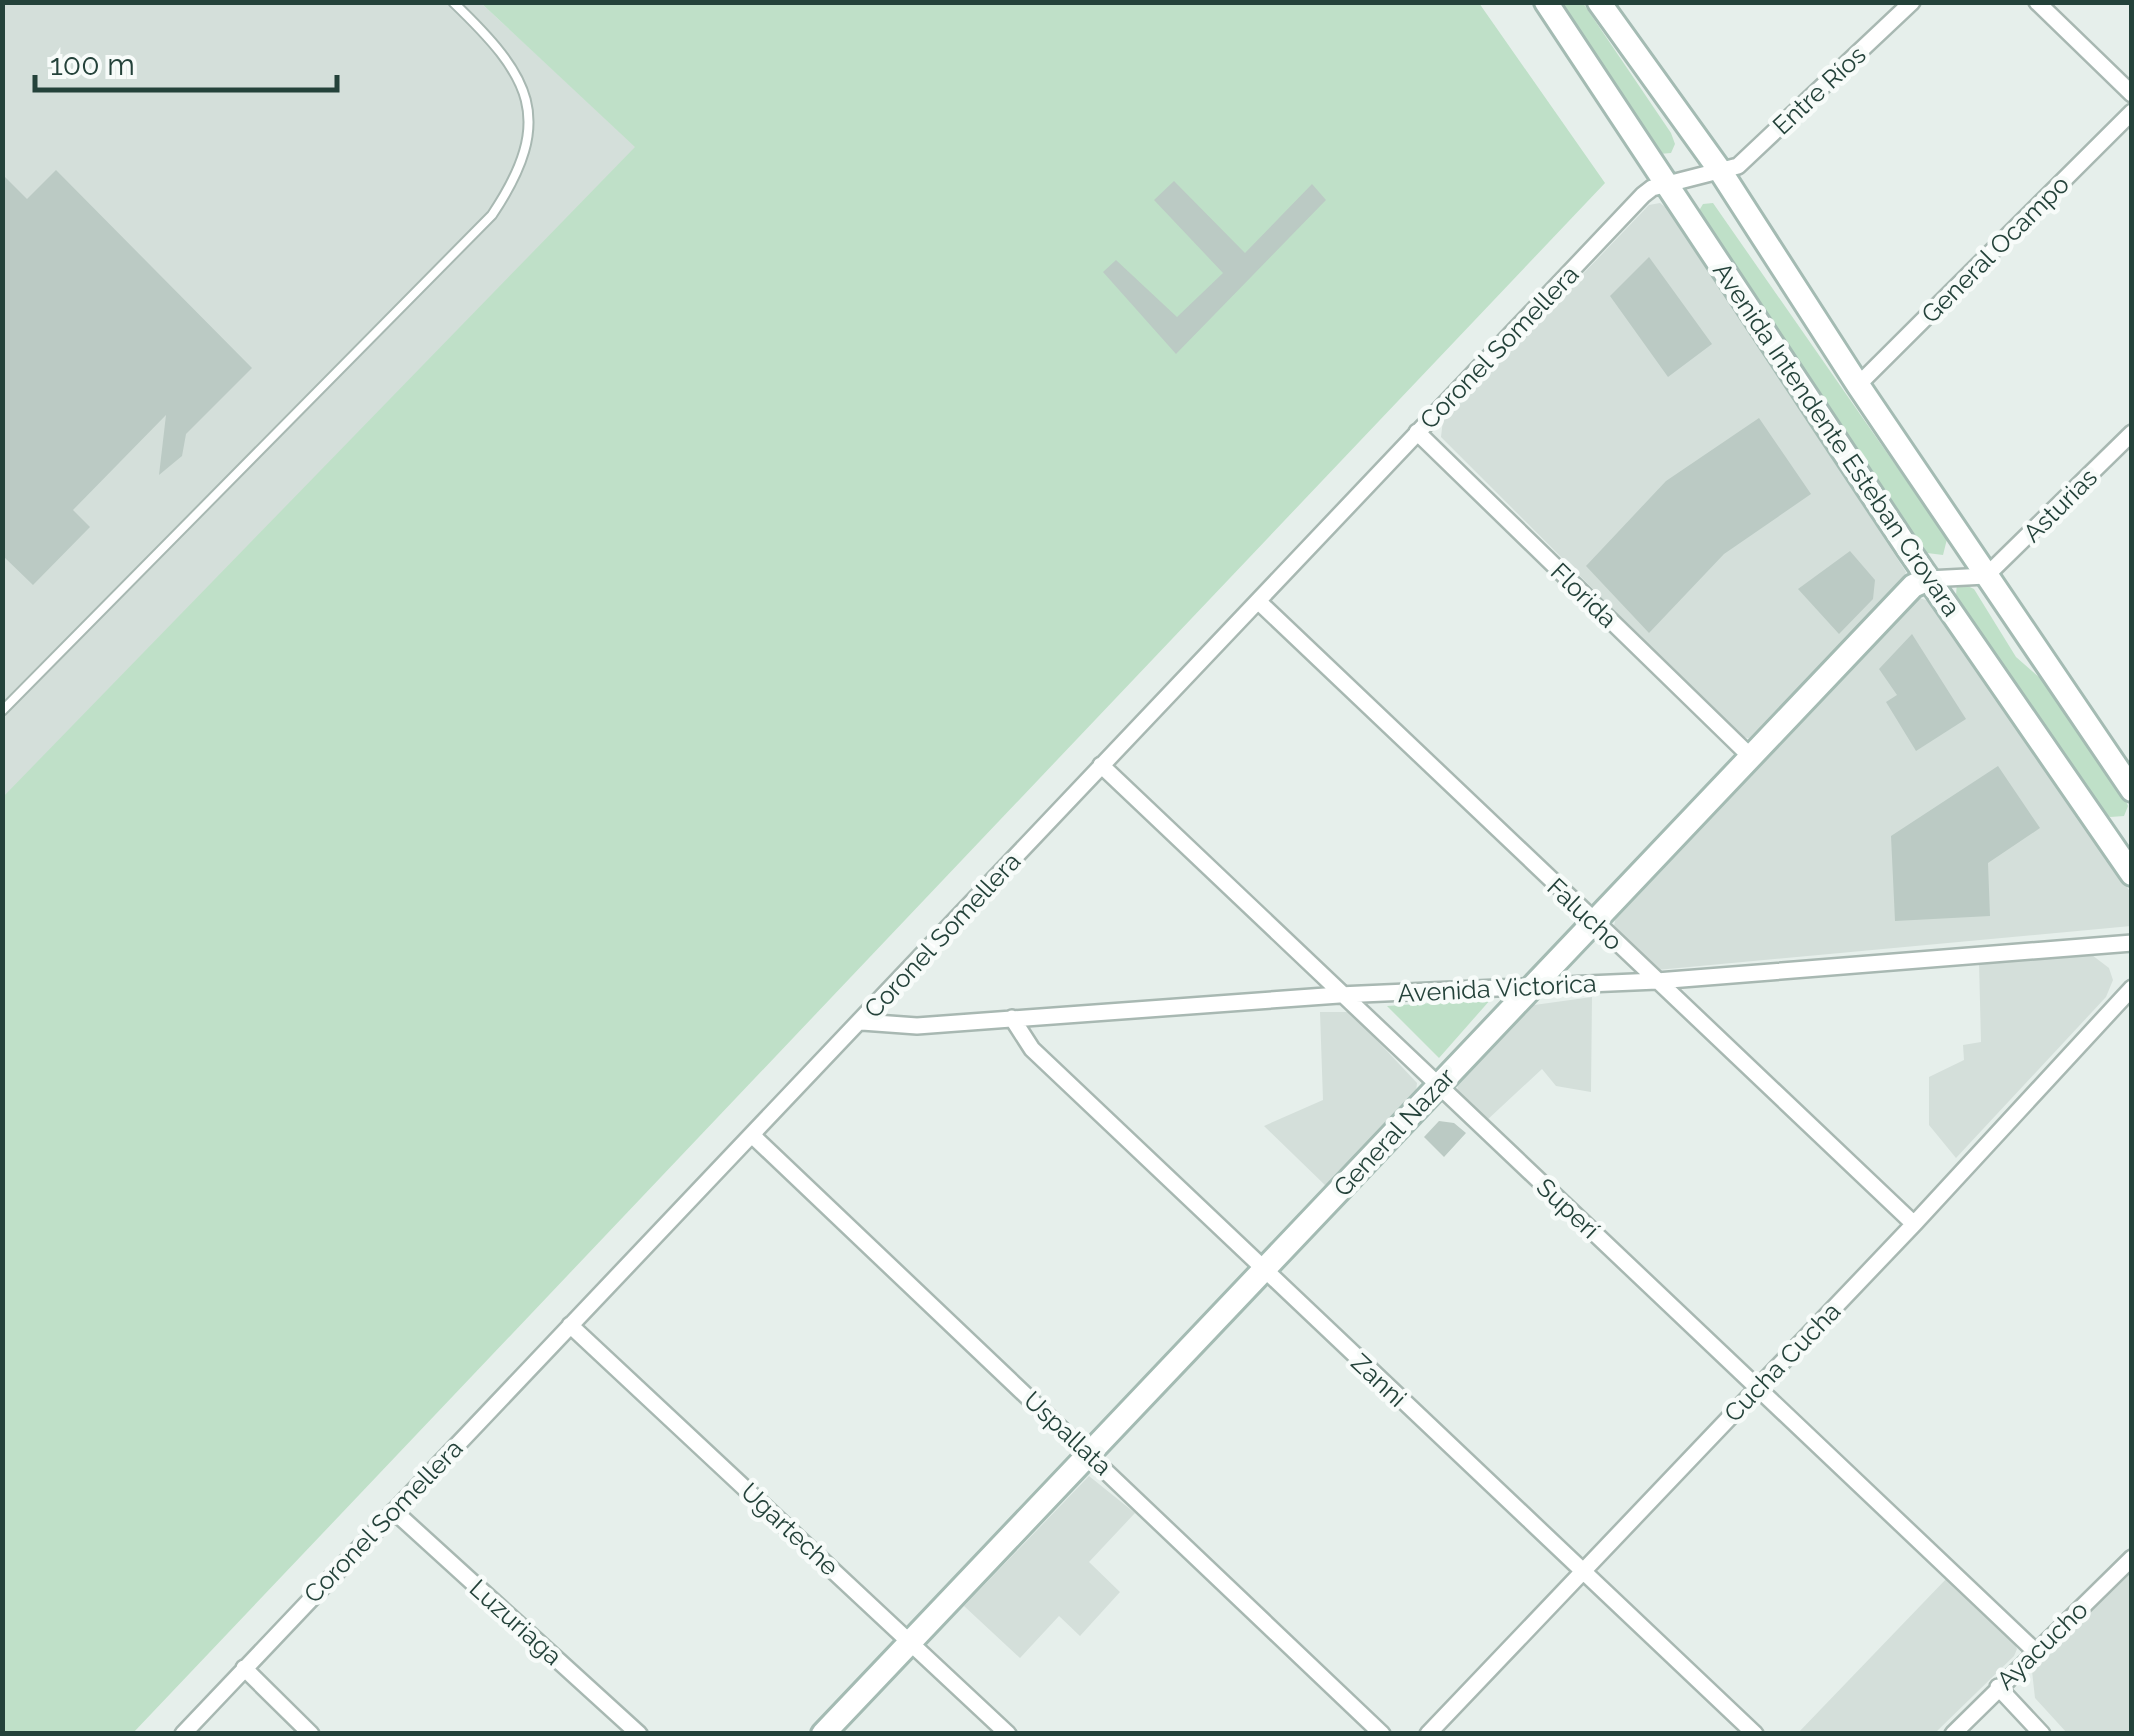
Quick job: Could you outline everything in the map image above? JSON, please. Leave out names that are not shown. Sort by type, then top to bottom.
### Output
[{"type":"main road","name":"Avenida Intendente Esteban Crovara","points":[[1546,2],[1928,579],[2124,847],[2132,874]]},
{"type":"main road","name":"Avenida Intendente Esteban Crovara","points":[[1604,5],[1722,172],[1858,385],[2132,790]]},
{"type":"main road","name":"General Nazar","points":[[823,1734],[1913,586],[1928,579]]},
{"type":"street","name":"Entre Ríos","points":[[1722,172],[1738,166],[1912,2]]},
{"type":"street","points":[[2036,2],[2132,94]]},
{"type":"street","name":"General Ocampo","points":[[1858,385],[2132,112]]},
{"type":"street","name":"Coronel Somellera","points":[[183,1734],[1644,195],[1668,184],[1722,172]]},
{"type":"street","name":"Florida","points":[[1417,432],[1750,757]]},
{"type":"street","name":"Asturias","points":[[1986,576],[2132,433]]},
{"type":"street","points":[[1928,579],[1986,576]]},
{"type":"street","name":"Falucho","points":[[1258,601],[1914,1224]]},
{"type":"street","name":"Superí","points":[[1101,765],[1339,995],[1760,1386],[2035,1651]]},
{"type":"street","name":"Avenida Victorica","points":[[862,1022],[917,1026],[1339,995],[1657,981],[2132,942]]},
{"type":"street","name":"Cucha Cucha","points":[[1428,1734],[1914,1224],[2132,988]]},
{"type":"street","name":"Zanni","points":[[1012,1018],[1032,1049],[1755,1734]]},
{"type":"street","name":"Uspallata","points":[[752,1135],[1382,1734]]},
{"type":"street","name":"Ugarteche","points":[[570,1325],[1008,1734]]},
{"type":"street","name":"Luzuriaga","points":[[394,1510],[639,1734]]},
{"type":"street","name":"Ayacucho","points":[[1952,1734],[2132,1558]]},
{"type":"street","points":[[244,1668],[311,1734]]},
{"type":"street","points":[[1998,1687],[2042,1734]]},
{"type":"lane","points":[[2,712],[492,215],[512,185],[524,159],[530,130],[527,100],[498,46],[453,2]]},
{"type":"shaded area","points":[[3,3],[481,3],[636,147],[3,798]]},
{"type":"shaded area","points":[[1660,203],[1671,211],[1906,572],[1902,584],[1751,739],[1740,736],[1441,437],[1443,420],[1649,205]]},
{"type":"shaded area","points":[[1919,598],[1929,601],[2131,893],[2131,926],[1657,970],[1613,931],[1617,911]]},
{"type":"shaded area","points":[[2088,952],[2109,968],[2113,980],[2106,997],[1956,1158],[1929,1125],[1929,1077],[1964,1060],[1963,1045],[1981,1042],[1979,962]]},
{"type":"shaded area","points":[[1592,997],[1591,1092],[1556,1086],[1542,1069],[1486,1121],[1457,1096],[1458,1078],[1527,1006]]},
{"type":"shaded area","points":[[1320,1012],[1348,1012],[1355,1017],[1417,1083],[1416,1092],[1328,1188],[1264,1126],[1323,1100]]},
{"type":"shaded area","points":[[1089,1476],[1135,1513],[1089,1562],[1120,1592],[1080,1636],[1059,1616],[1020,1658],[964,1606]]},
{"type":"shaded area","points":[[2131,1571],[2131,1733],[2067,1733],[2035,1698],[2032,1671]]},
{"type":"shaded area","points":[[1948,1577],[2013,1640],[2017,1649],[2014,1656],[1935,1733],[1797,1734]]},
{"type":"green space","points":[[481,3],[1479,3],[1605,183],[133,1733],[3,1733],[2,798],[635,147]]},
{"type":"green space","points":[[1553,3],[1583,3],[1671,133],[1675,144],[1671,153],[1659,154]]},
{"type":"green space","points":[[1713,203],[1947,539],[1943,555],[1927,553],[1701,225],[1697,214],[1703,204]]},
{"type":"green space","points":[[1957,581],[1974,589],[2016,657],[2049,686],[2123,794],[2128,806],[2124,816],[2110,817],[2100,810],[1956,596]]},
{"type":"green space","points":[[1491,999],[1439,1058],[1387,1006]]},
{"type":"building","points":[[56,170],[252,368],[186,434],[182,456],[159,475],[166,415],[73,510],[90,527],[33,585],[2,555],[2,174],[27,199]]},
{"type":"building","points":[[1174,181],[1245,253],[1312,184],[1326,200],[1176,354],[1103,272],[1116,260],[1177,317],[1223,273],[1154,200]]},
{"type":"building","points":[[1649,257],[1712,344],[1668,377],[1610,296]]},
{"type":"building","points":[[1759,418],[1811,494],[1724,554],[1649,633],[1586,566],[1666,481]]},
{"type":"building","points":[[1850,551],[1875,580],[1873,599],[1839,634],[1798,589]]},
{"type":"building","points":[[1912,634],[1966,719],[1916,751],[1886,702],[1897,695],[1879,669]]},
{"type":"building","points":[[1998,766],[2040,828],[1988,863],[1990,916],[1895,921],[1891,836]]},
{"type":"building","points":[[1439,1121],[1454,1123],[1466,1133],[1444,1157],[1424,1137]]}]
